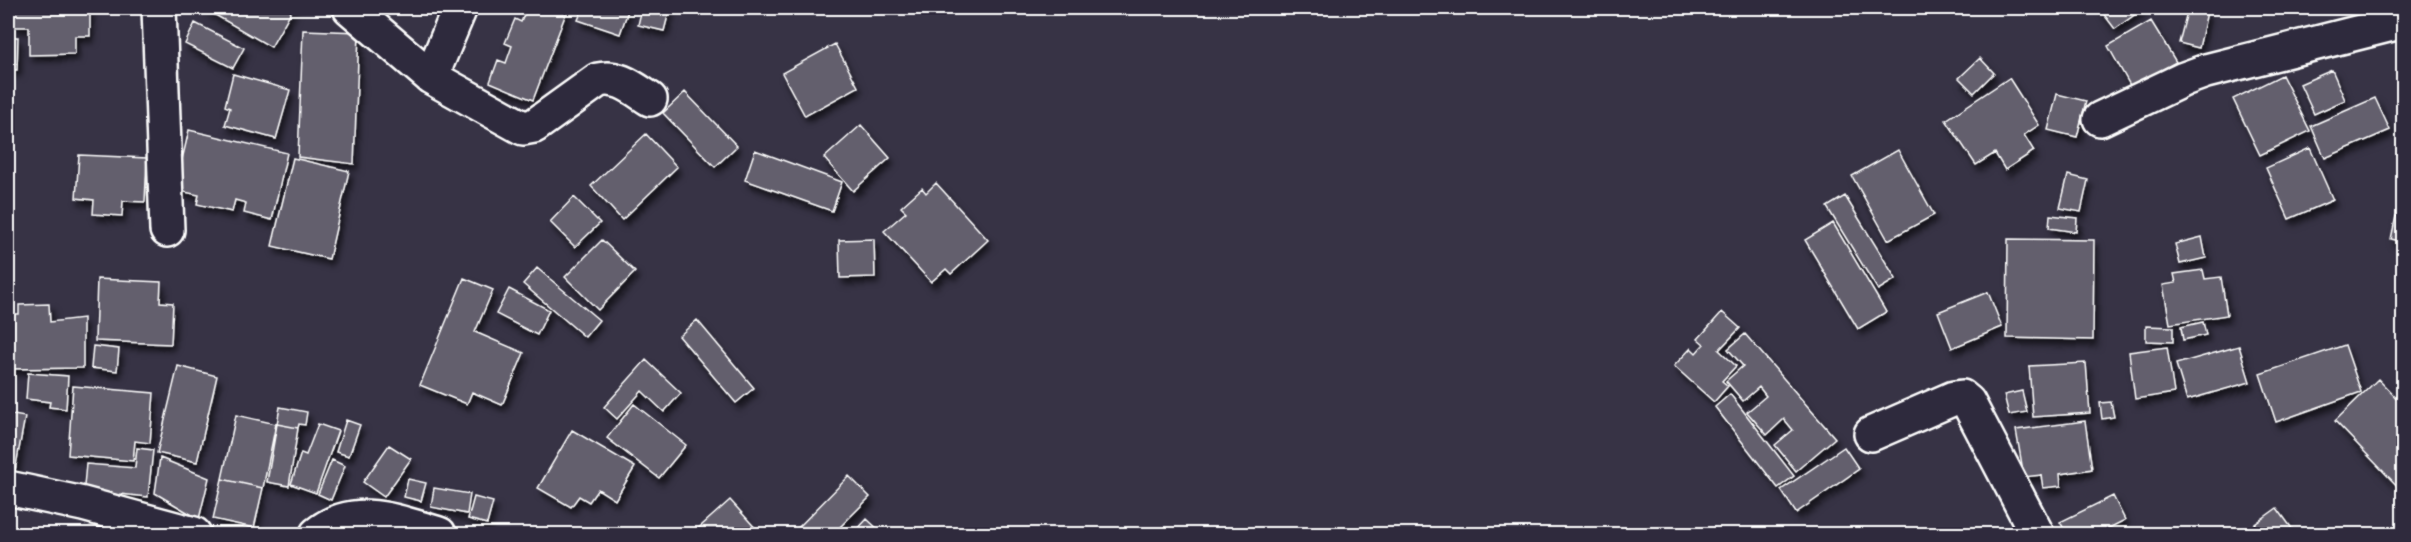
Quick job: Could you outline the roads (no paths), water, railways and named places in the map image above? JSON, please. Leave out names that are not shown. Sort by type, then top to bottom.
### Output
[{"type":"street","points":[[159,8],[167,230]]},
{"type":"street","points":[[350,8],[431,77],[523,128],[534,126],[598,80],[609,77],[623,82],[650,99]]},
{"type":"street","points":[[431,77],[460,8]]},
{"type":"street","points":[[2100,119],[2184,79],[2226,66],[2403,21]]},
{"type":"street","points":[[1871,434],[1954,398],[1962,397],[1968,402],[2037,534]]},
{"type":"street","points":[[8,488],[83,504],[194,534]]},
{"type":"street","points":[[317,534],[340,519],[355,517],[384,518],[439,534]]}]
